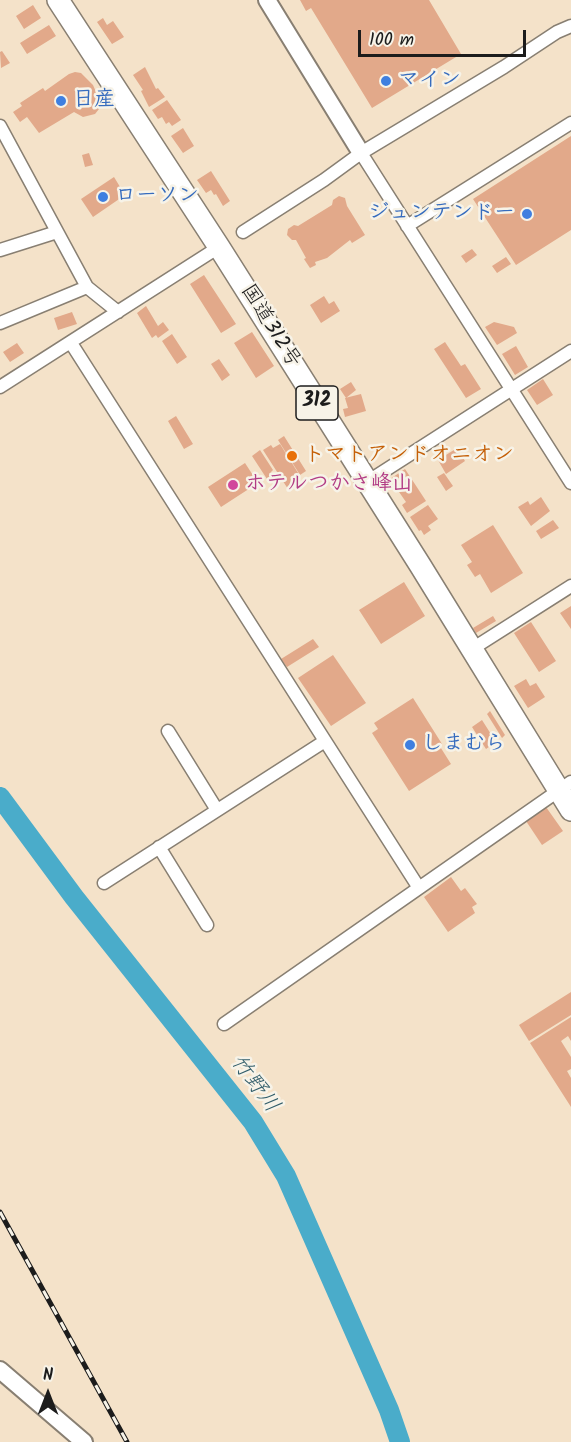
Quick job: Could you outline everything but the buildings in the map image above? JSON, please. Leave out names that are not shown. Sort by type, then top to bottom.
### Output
[{"type":"highway","name":"国道312号","points":[[58,0],[219,247],[472,649],[565,786],[571,810]]},
{"type":"street","points":[[267,0],[361,153],[571,483]]},
{"type":"street","points":[[243,232],[324,180],[361,153],[504,67],[557,32],[571,26]]},
{"type":"street","points":[[407,226],[571,123]]},
{"type":"street","points":[[0,126],[3,141],[87,287],[118,312]]},
{"type":"street","points":[[0,250],[57,232]]},
{"type":"street","points":[[0,387],[219,247]]},
{"type":"street","points":[[0,323],[87,287]]},
{"type":"street","points":[[71,343],[419,888]]},
{"type":"street","points":[[367,482],[571,351]]},
{"type":"street","points":[[472,649],[571,586]]},
{"type":"street","points":[[168,731],[217,810]]},
{"type":"street","points":[[104,883],[325,741]]},
{"type":"street","points":[[224,1024],[565,786]]},
{"type":"street","points":[[159,847],[207,926]]},
{"type":"street","points":[[0,1370],[84,1442]]},
{"type":"waterway","name":"竹野川","points":[[0,797],[74,897],[253,1122],[286,1176],[389,1410],[400,1442]]},
{"type":"railway","points":[[0,1212],[127,1442]]},
{"type":"place","name":"マイン","points":[[386,81]]},
{"type":"place","name":"日産","points":[[61,101]]},
{"type":"place","name":"ローソン","points":[[103,197]]},
{"type":"place","name":"ジュンテンドー","points":[[527,214]]},
{"type":"place","name":"トマトアンドオニオン","points":[[292,456]]},
{"type":"place","name":"ホテルつかさ峰山","points":[[233,485]]},
{"type":"place","name":"しまむら","points":[[410,745]]}]
